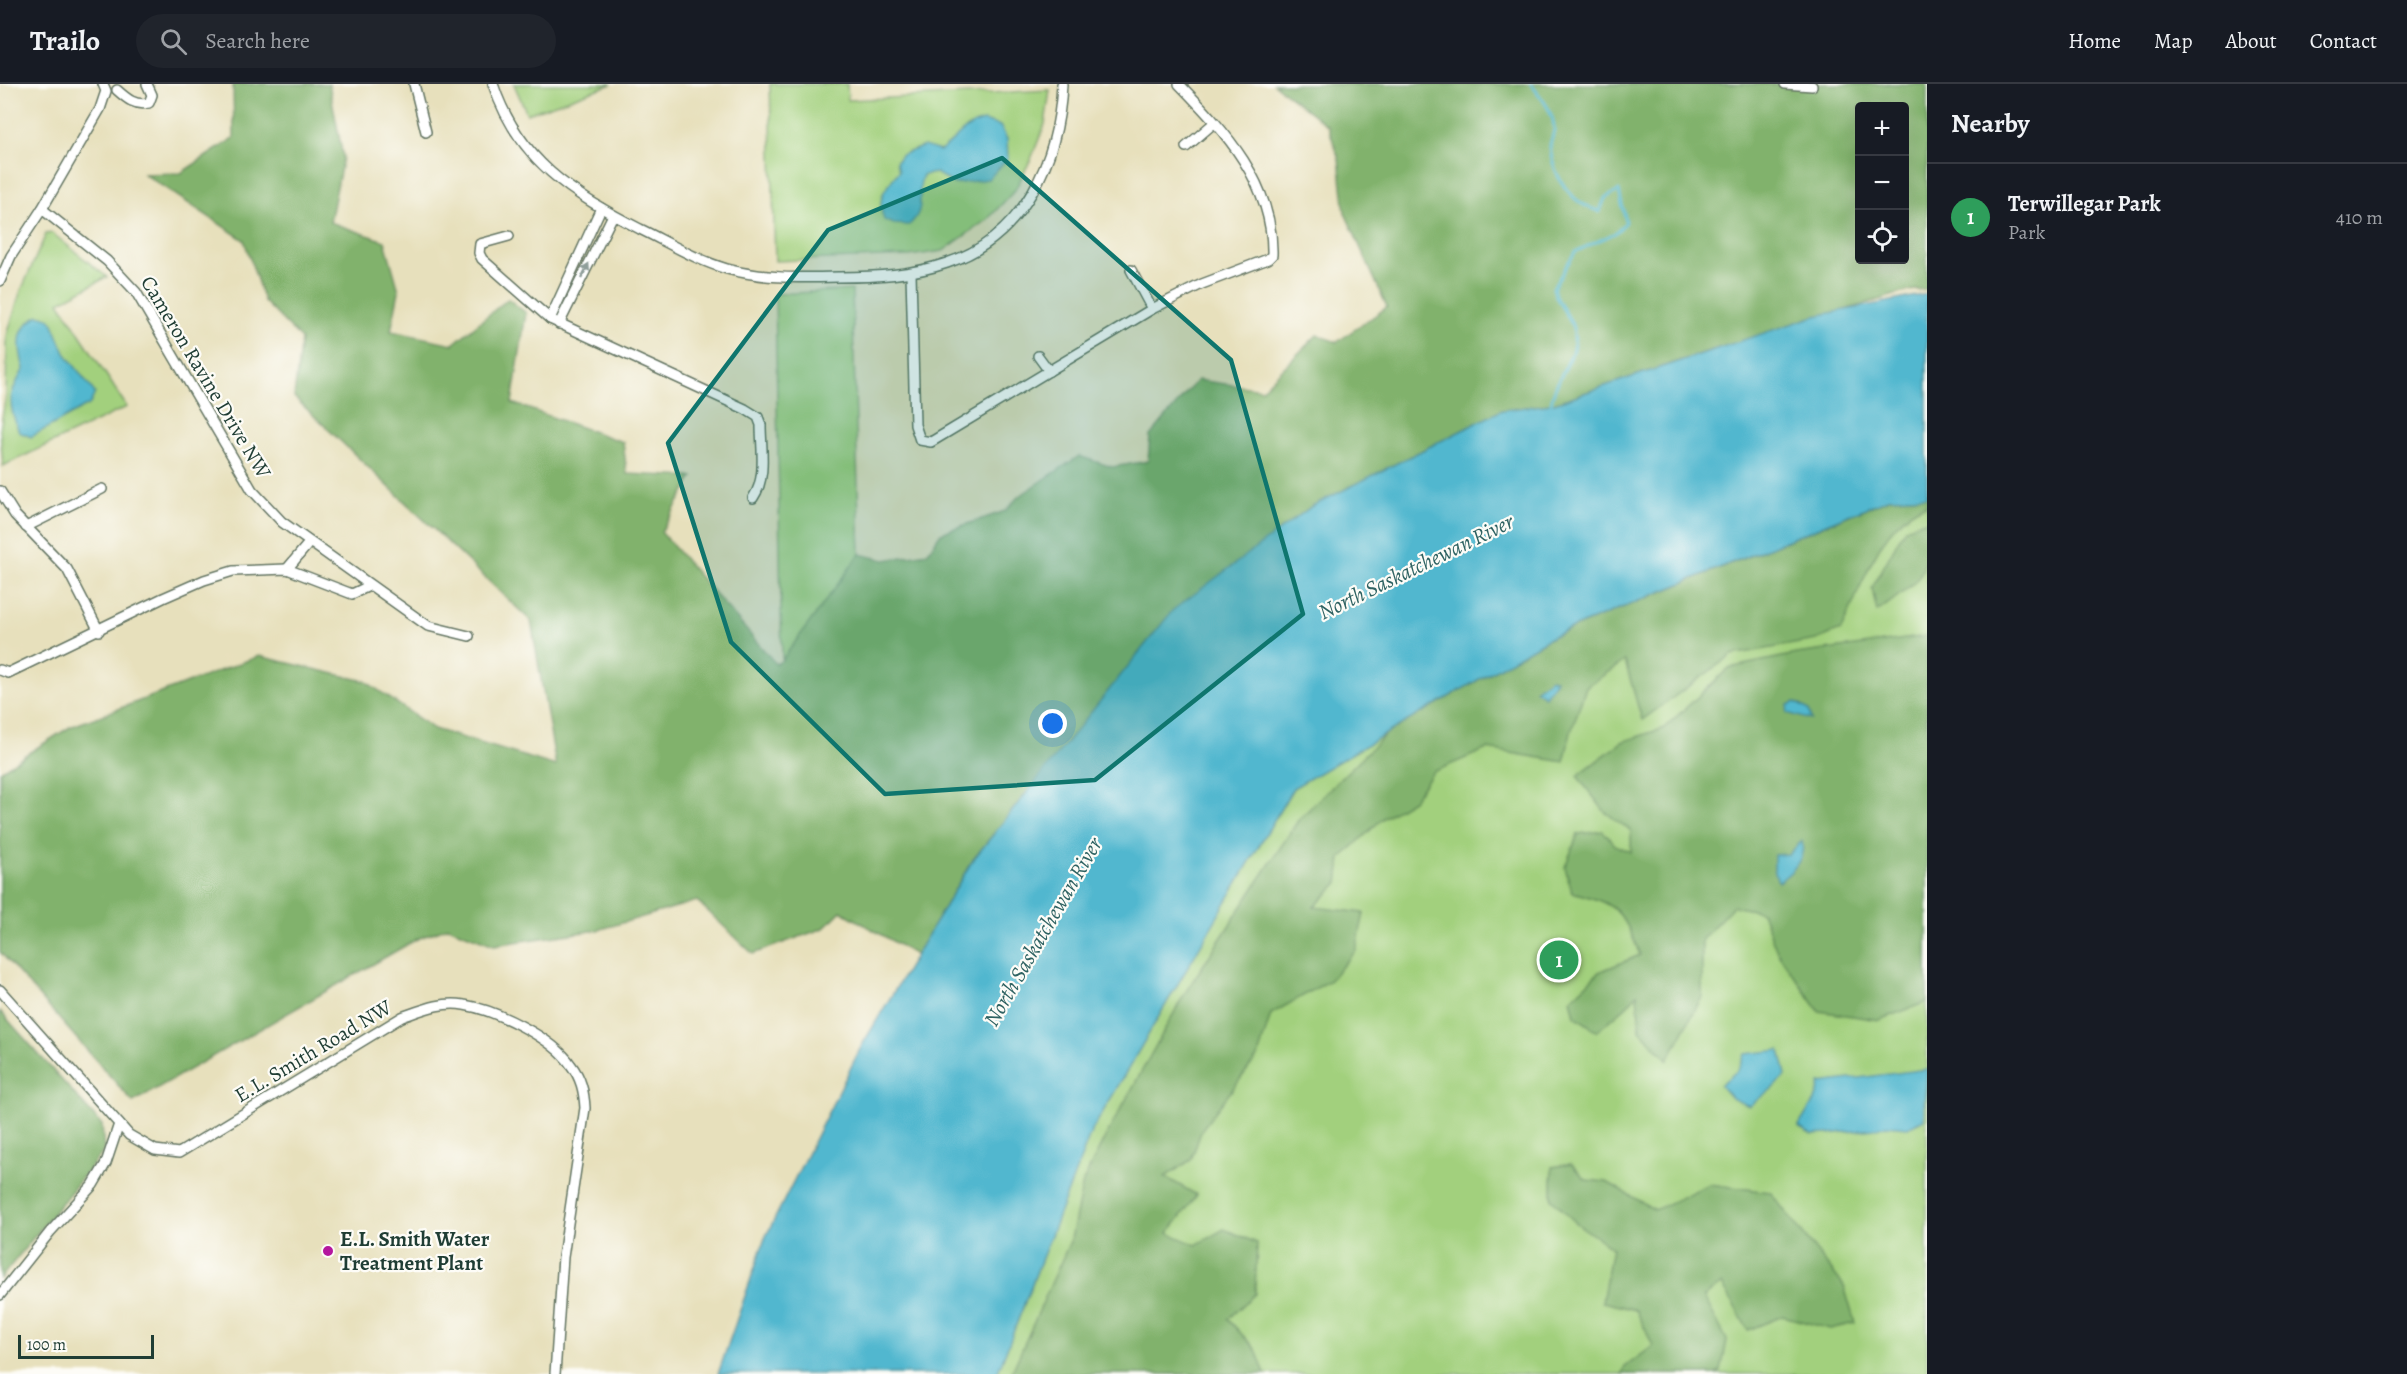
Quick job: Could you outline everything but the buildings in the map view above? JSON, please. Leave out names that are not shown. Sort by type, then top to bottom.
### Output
[{"type":"street","points":[[0,281],[11,256],[42,208],[100,108],[104,87],[120,87],[132,102],[141,104],[149,103],[152,95],[147,84]]},
{"type":"street","points":[[414,84],[426,132]]},
{"type":"street","points":[[493,84],[509,122],[523,143],[559,180],[600,208],[703,260],[743,273],[785,279],[912,273],[950,263],[971,251],[1010,222],[1041,180],[1051,156],[1062,106],[1062,84]]},
{"type":"street","points":[[912,273],[915,425],[920,440],[931,442],[1152,309],[1202,284],[1263,262],[1272,255],[1260,190],[1244,158],[1179,84]]},
{"type":"street","points":[[1785,84],[1812,86]]},
{"type":"street","points":[[1186,147],[1214,123]]},
{"type":"street","name":"Cameron Ravine Drive NW","points":[[42,208],[107,261],[136,292],[252,490],[282,522],[428,626],[469,636]]},
{"type":"street","points":[[550,319],[600,208]]},
{"type":"street","points":[[559,324],[613,215]]},
{"type":"street","points":[[509,236],[480,244],[479,253],[482,259],[550,319],[754,414],[760,425],[761,458],[759,489],[753,498]]},
{"type":"street","points":[[1131,270],[1152,309]]},
{"type":"street","points":[[1038,356],[1049,371]]},
{"type":"street","points":[[26,526],[102,489]]},
{"type":"street","points":[[0,491],[15,515],[67,569],[99,631]]},
{"type":"street","points":[[286,569],[309,543]]},
{"type":"street","points":[[0,670],[8,673],[204,579],[248,569],[286,569],[351,594],[369,586]]},
{"type":"street","name":"E.L. Smith Road NW","points":[[0,990],[129,1136],[152,1149],[180,1153],[402,1017],[438,1005],[464,1005],[511,1019],[544,1041],[570,1063],[584,1088],[585,1107],[563,1257],[555,1374]]},
{"type":"street","points":[[0,1295],[50,1232],[93,1185],[106,1163],[119,1124]]},
{"type":"highlighted area","points":[[1002,158],[1231,360],[1303,614],[1095,780],[885,794],[731,642],[668,443],[828,230]]},
{"type":"green space","points":[[233,84],[329,84],[343,157],[330,222],[385,241],[399,291],[391,331],[453,344],[508,299],[526,313],[512,403],[623,442],[627,474],[693,477],[661,532],[776,664],[782,660],[860,554],[885,560],[927,553],[941,533],[1005,511],[1018,497],[1079,456],[1112,467],[1148,461],[1150,436],[1197,380],[1262,389],[1317,335],[1337,342],[1387,307],[1345,213],[1339,159],[1328,126],[1274,84],[1927,84],[1927,289],[1908,291],[1706,352],[1551,404],[1502,410],[1173,610],[972,861],[916,955],[841,911],[824,928],[753,954],[697,901],[598,930],[494,945],[448,927],[417,939],[133,1102],[0,952],[0,771],[70,727],[259,656],[365,681],[434,729],[556,766],[531,621],[294,397],[301,339],[264,301],[244,240],[144,174],[181,173],[234,138]]},
{"type":"green space","points":[[514,84],[612,84],[527,114]]},
{"type":"green space","points":[[770,84],[847,84],[848,100],[1050,90],[1045,124],[1015,190],[988,219],[943,251],[909,256],[775,261]]},
{"type":"green space","points":[[52,233],[107,277],[59,302],[127,407],[3,466],[0,430],[6,394],[7,335],[20,293],[46,234]]},
{"type":"green space","points":[[852,290],[860,554],[782,660],[775,294]]},
{"type":"green space","points":[[1927,496],[1927,1374],[997,1374],[1091,1132],[1293,788],[1553,636]]},
{"type":"green space","points":[[1927,496],[1927,504],[1910,513],[1884,540],[1841,630],[1816,640],[1732,655],[1642,720],[1625,661],[1586,687],[1564,762],[1487,749],[1433,772],[1413,800],[1383,818],[1341,858],[1338,884],[1314,907],[1364,913],[1356,951],[1329,981],[1271,1014],[1258,1056],[1202,1129],[1191,1160],[1165,1177],[1197,1195],[1168,1233],[1196,1245],[1224,1229],[1257,1243],[1255,1294],[1228,1319],[1256,1350],[1265,1374],[1011,1374],[1071,1239],[1083,1182],[1103,1141],[1185,993],[1299,819],[1387,733],[1553,636],[1891,498]]},
{"type":"green space","points":[[1927,520],[1926,555],[1920,575],[1905,591],[1877,612],[1872,588],[1905,528]]},
{"type":"green space","points":[[1927,636],[1927,1002],[1879,1020],[1819,1011],[1777,952],[1762,912],[1733,906],[1702,939],[1702,997],[1668,1060],[1640,1030],[1637,994],[1626,1007],[1597,1031],[1575,1016],[1571,999],[1599,972],[1640,955],[1629,928],[1617,912],[1600,901],[1572,892],[1565,867],[1578,834],[1603,831],[1615,845],[1631,852],[1631,831],[1605,812],[1577,776],[1622,742],[1664,728],[1729,668],[1796,654]]},
{"type":"green space","points":[[0,1011],[102,1125],[104,1151],[0,1279]]},
{"type":"green space","points":[[1571,1164],[1586,1180],[1607,1182],[1655,1210],[1709,1184],[1770,1192],[1844,1286],[1855,1323],[1830,1329],[1783,1316],[1748,1330],[1722,1284],[1704,1297],[1727,1340],[1721,1371],[1716,1374],[1622,1374],[1625,1367],[1653,1346],[1636,1310],[1602,1302],[1612,1248],[1576,1223],[1552,1199],[1552,1167]]},
{"type":"water","points":[[983,121],[1000,126],[1007,139],[1008,159],[988,179],[954,184],[936,173],[923,175],[920,206],[909,225],[894,224],[884,220],[881,205],[883,193],[899,171],[896,162],[901,155],[924,146],[940,151],[964,130]]},
{"type":"water","name":"North Saskatchewan River","points":[[1927,294],[1927,496],[1890,498],[1553,636],[1293,788],[1091,1132],[997,1374],[718,1374],[765,1238],[862,1045],[972,861],[1173,610],[1312,506],[1502,410],[1551,404],[1815,316]]},
{"type":"water","points":[[39,315],[51,319],[65,353],[95,393],[90,404],[31,437],[19,432],[11,400],[24,369],[20,353],[20,338],[26,326]]},
{"type":"water","points":[[1551,678],[1556,680],[1545,696],[1535,690]]},
{"type":"water","points":[[1795,702],[1809,710],[1811,720],[1787,713],[1788,705]]},
{"type":"water","points":[[1802,841],[1800,859],[1789,874],[1778,882],[1774,869],[1774,855],[1789,854]]},
{"type":"water","points":[[1780,1050],[1786,1075],[1749,1106],[1731,1098],[1720,1085],[1738,1070],[1745,1054]]},
{"type":"water","points":[[1927,1069],[1924,1119],[1908,1127],[1886,1125],[1874,1129],[1812,1135],[1798,1127],[1817,1096],[1820,1083]]},
{"type":"waterway","points":[[1531,84],[1552,117],[1554,129],[1550,147],[1552,158],[1565,188],[1580,203],[1600,211],[1605,198],[1619,191],[1626,222],[1615,233],[1575,252],[1553,288],[1572,325],[1574,346],[1553,394],[1551,404]]},
{"type":"place","name":"Terwillegar Park","points":[[1559,960]]},
{"type":"place","name":"E.L. Smith Water Treatment Plant","points":[[328,1251]]}]
